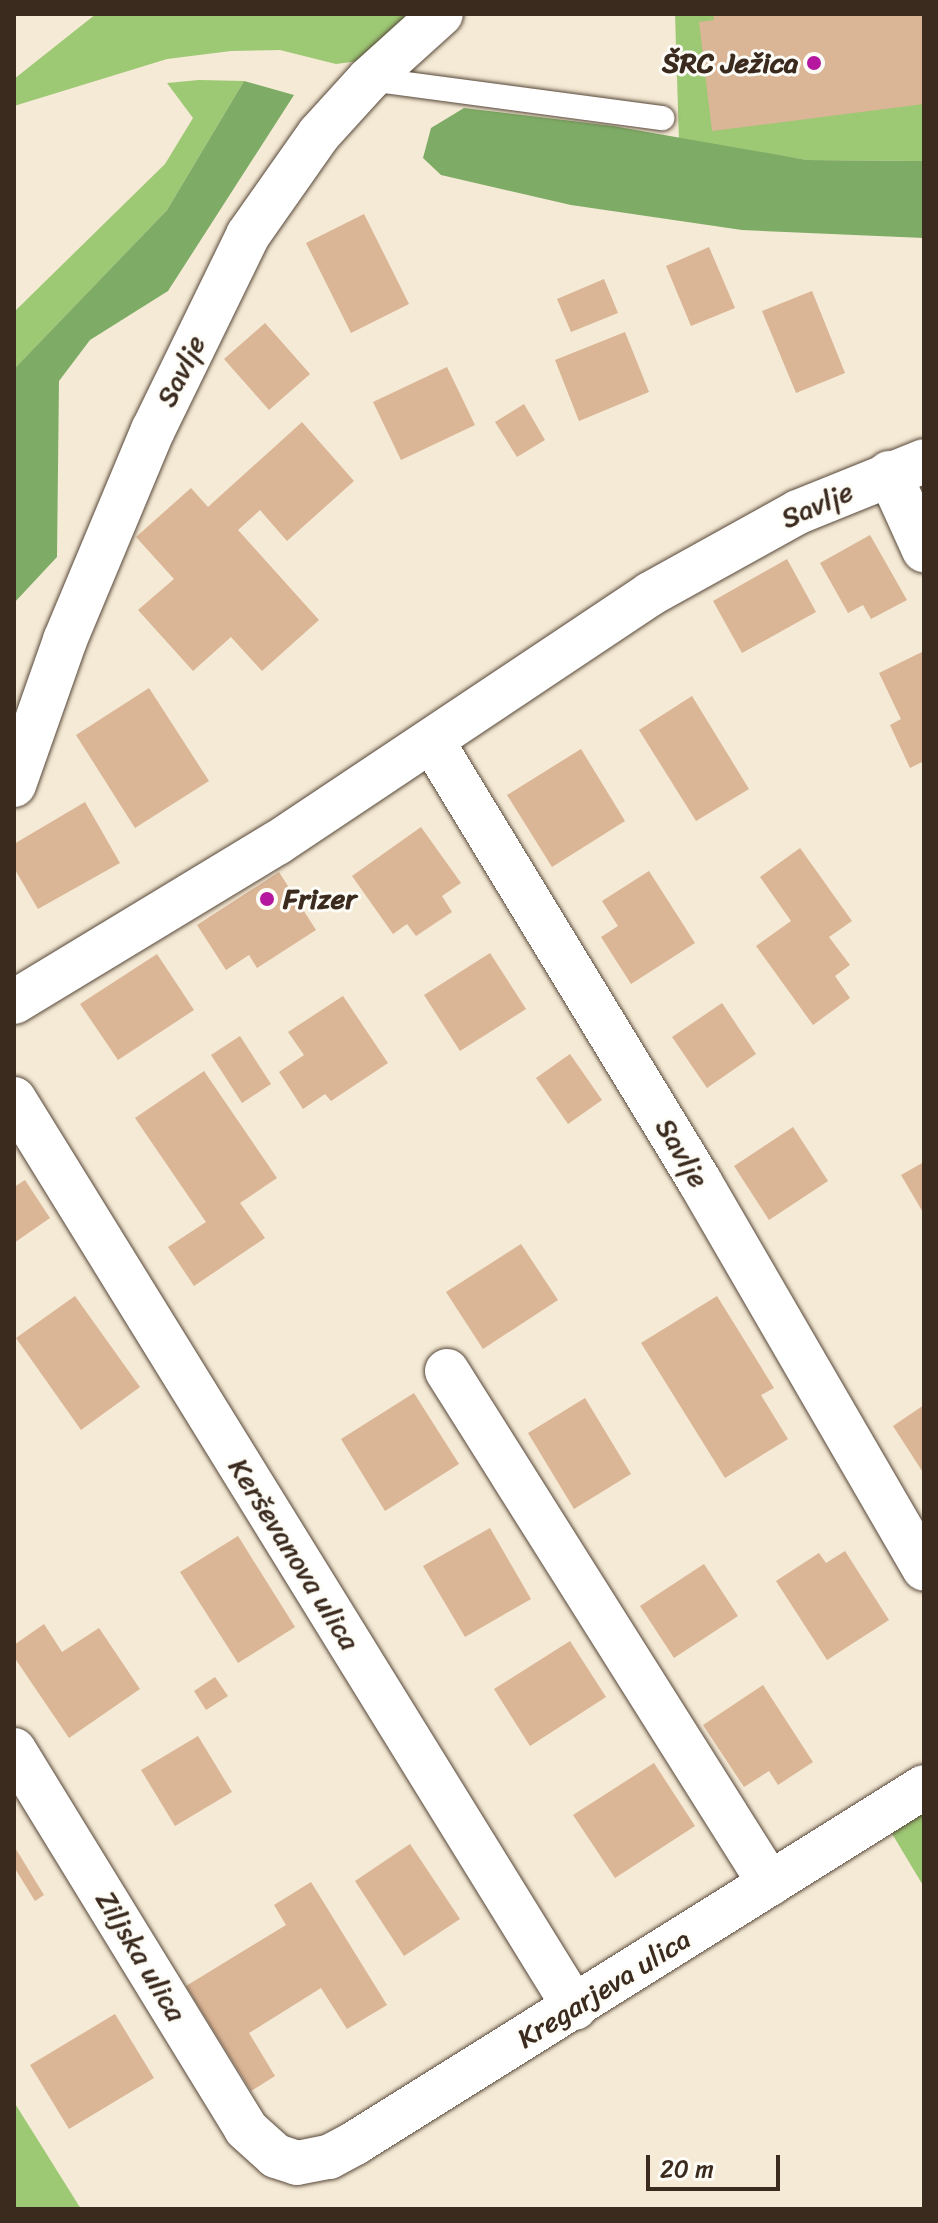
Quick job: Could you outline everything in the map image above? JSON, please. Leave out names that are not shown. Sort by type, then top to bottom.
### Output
[{"type":"street","name":"Savlje","points":[[14,785],[65,640],[153,430],[248,235],[319,134],[369,79],[441,14]]},
{"type":"street","name":"Savlje","points":[[14,1002],[432,741],[712,557],[907,467]]},
{"type":"street","points":[[907,467],[924,550]]},
{"type":"street","name":"Savlje","points":[[432,741],[700,1182],[924,1569]]},
{"type":"street","name":"Kerševanova ulica","points":[[14,1099],[575,2008]]},
{"type":"street","points":[[447,1371],[770,1884]]},
{"type":"street","name":"Ziljska ulica","points":[[14,1750],[246,2129],[276,2156]]},
{"type":"street","name":"Kregarjeva ulica","points":[[276,2156],[297,2163],[329,2157],[575,2008],[924,1787]]},
{"type":"lane","points":[[369,79],[662,118]]},
{"type":"green space","points":[[96,14],[420,14],[373,59],[336,64],[280,50],[231,51],[167,59],[14,106],[14,79]]},
{"type":"green space","name":"ŠRC Ježica","points":[[675,14],[924,14],[924,161],[807,160],[679,140]]},
{"type":"green space","points":[[244,81],[167,210],[14,369],[14,312],[165,164],[193,118],[167,83]]},
{"type":"green space","points":[[244,81],[294,95],[168,291],[90,340],[59,381],[57,557],[14,603],[14,369],[167,210]]},
{"type":"green space","points":[[464,108],[613,126],[807,160],[924,161],[924,238],[742,230],[571,205],[441,175],[423,158],[431,128]]},
{"type":"green space","points":[[924,1805],[924,1887],[888,1827]]},
{"type":"green space","points":[[14,2102],[81,2209],[14,2209]]},
{"type":"building","name":"ŠRC Ježica","points":[[713,14],[924,14],[924,104],[712,131],[699,22],[714,20]]},
{"type":"building","points":[[364,214],[409,304],[351,333],[306,243]]},
{"type":"building","points":[[709,247],[735,308],[691,326],[666,266]]},
{"type":"building","points":[[604,279],[618,313],[571,332],[557,299]]},
{"type":"building","points":[[812,291],[845,373],[796,393],[762,311]]},
{"type":"building","points":[[265,323],[310,374],[269,410],[224,359]]},
{"type":"building","points":[[625,332],[649,392],[579,421],[555,360]]},
{"type":"building","points":[[447,367],[475,425],[401,460],[373,402]]},
{"type":"building","points":[[524,404],[545,440],[517,457],[495,422]]},
{"type":"building","points":[[302,422],[354,481],[287,541],[260,510],[238,530],[319,620],[262,671],[231,637],[193,671],[138,610],[174,579],[136,537],[191,488],[208,507]]},
{"type":"building","points":[[870,535],[907,600],[871,619],[863,605],[848,613],[820,563]]},
{"type":"building","points":[[787,559],[816,612],[742,653],[713,601]]},
{"type":"building","points":[[924,651],[924,761],[910,768],[890,725],[901,719],[879,673]]},
{"type":"building","points":[[149,688],[209,781],[135,828],[76,735]]},
{"type":"building","points":[[692,696],[749,789],[696,821],[639,730]]},
{"type":"building","points":[[581,749],[625,821],[552,867],[507,795]]},
{"type":"building","points":[[85,802],[120,863],[38,909],[14,868],[14,844]]},
{"type":"building","points":[[421,827],[461,883],[442,896],[452,912],[416,936],[407,924],[393,934],[352,876]]},
{"type":"building","points":[[800,848],[852,921],[829,937],[850,965],[835,976],[850,998],[813,1025],[756,946],[791,921],[760,877]]},
{"type":"building","points":[[649,871],[695,943],[631,984],[601,937],[618,926],[602,901]]},
{"type":"building","name":"Frizer","points":[[279,872],[316,930],[257,968],[249,955],[226,970],[197,925]]},
{"type":"building","points":[[490,953],[526,1009],[460,1051],[424,995]]},
{"type":"building","points":[[157,954],[194,1010],[118,1060],[80,1004]]},
{"type":"building","points":[[343,996],[388,1063],[331,1101],[325,1094],[303,1109],[279,1072],[304,1055],[288,1032]]},
{"type":"building","points":[[722,1003],[756,1054],[707,1088],[672,1037]]},
{"type":"building","points":[[240,1036],[271,1084],[242,1103],[211,1055]]},
{"type":"building","points":[[570,1054],[602,1100],[568,1124],[536,1078]]},
{"type":"building","points":[[204,1071],[277,1178],[240,1203],[265,1238],[194,1286],[168,1247],[206,1222],[135,1118]]},
{"type":"building","points":[[793,1127],[828,1181],[769,1220],[734,1166]]},
{"type":"building","points":[[924,1162],[924,1214],[901,1175]]},
{"type":"building","points":[[25,1180],[50,1218],[14,1243],[14,1187]]},
{"type":"building","points":[[521,1244],[558,1300],[483,1349],[446,1292]]},
{"type":"building","points":[[75,1296],[140,1387],[81,1430],[16,1338]]},
{"type":"building","points":[[717,1296],[774,1388],[761,1395],[788,1439],[725,1478],[641,1343]]},
{"type":"building","points":[[414,1393],[459,1464],[385,1511],[341,1439]]},
{"type":"building","points":[[585,1398],[631,1474],[574,1509],[528,1433]]},
{"type":"building","points":[[924,1405],[924,1474],[893,1426]]},
{"type":"building","points":[[490,1528],[531,1599],[465,1637],[423,1566]]},
{"type":"building","points":[[238,1536],[295,1627],[238,1663],[180,1572]]},
{"type":"building","points":[[845,1551],[889,1620],[827,1660],[776,1581],[819,1553],[826,1563]]},
{"type":"building","points":[[704,1564],[738,1616],[674,1658],[640,1606]]},
{"type":"building","points":[[44,1624],[62,1652],[99,1628],[140,1689],[69,1738],[14,1657],[14,1645]]},
{"type":"building","points":[[570,1641],[606,1697],[530,1746],[494,1689]]},
{"type":"building","points":[[215,1677],[228,1696],[206,1710],[194,1691]]},
{"type":"building","points":[[763,1685],[813,1762],[778,1785],[769,1771],[744,1787],[703,1725]]},
{"type":"building","points":[[198,1736],[232,1792],[175,1826],[141,1770]]},
{"type":"building","points":[[654,1763],[695,1826],[615,1878],[573,1815]]},
{"type":"building","points":[[410,1844],[460,1919],[404,1956],[355,1881]]},
{"type":"building","points":[[14,1846],[44,1895],[35,1901],[14,1867]]},
{"type":"building","points":[[311,1882],[387,2005],[347,2029],[321,1988],[249,2033],[275,2076],[251,2091],[186,1986],[286,1925],[274,1905]]},
{"type":"building","points":[[115,2014],[154,2078],[69,2129],[30,2065]]},
{"type":"place","name":"ŠRC Ježica","points":[[814,63]]},
{"type":"place","name":"Frizer","points":[[267,899]]}]
